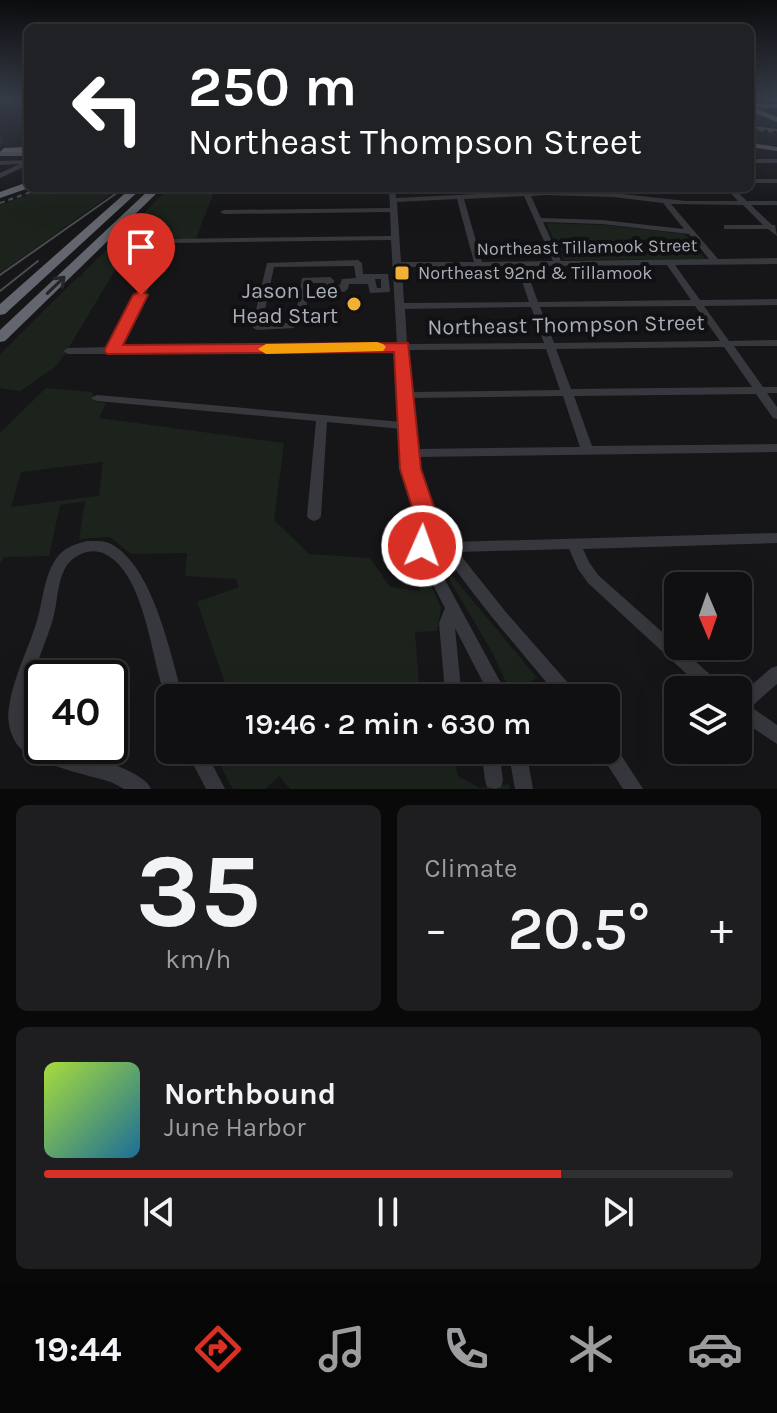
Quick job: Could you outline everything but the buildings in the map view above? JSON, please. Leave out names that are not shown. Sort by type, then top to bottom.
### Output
[{"type":"highway","points":[[1,155],[24,152]]},
{"type":"highway","points":[[0,193],[24,185]]},
{"type":"highway","points":[[0,311],[133,192]]},
{"type":"highway","points":[[0,338],[155,192]]},
{"type":"main road","points":[[754,145],[777,148]]},
{"type":"street","points":[[1,155],[24,162]]},
{"type":"street","points":[[754,161],[777,161]]},
{"type":"street","points":[[0,176],[24,165]]},
{"type":"street","points":[[754,181],[777,181]]},
{"type":"street","points":[[392,192],[409,453],[414,485],[425,513],[447,547],[559,684]]},
{"type":"street","points":[[392,200],[506,192]]},
{"type":"street","points":[[525,192],[558,263]]},
{"type":"street","points":[[562,192],[665,201],[777,203]]},
{"type":"street","points":[[733,192],[777,234]]},
{"type":"street","points":[[460,197],[479,265]]},
{"type":"street","points":[[665,201],[716,262]]},
{"type":"street","points":[[224,212],[392,210]]},
{"type":"street","points":[[538,220],[602,222],[690,232]]},
{"type":"street","points":[[727,227],[773,227]]},
{"type":"street","points":[[171,241],[395,238]]},
{"type":"street","name":"Northeast Tillamook Street","points":[[396,265],[777,261]]},
{"type":"street","points":[[669,262],[777,415]]},
{"type":"street","points":[[358,263],[359,277],[385,276],[386,290],[373,291],[372,281],[345,281],[344,289],[330,286],[330,280],[305,280],[301,310],[294,312],[291,326],[257,327],[270,265],[358,263]]},
{"type":"street","points":[[520,264],[588,451]]},
{"type":"street","points":[[113,351],[155,267]]},
{"type":"street","points":[[399,306],[777,302]]},
{"type":"street","name":"Northeast Thompson Street","points":[[68,351],[777,343]]},
{"type":"street","points":[[405,395],[777,390]]},
{"type":"street","points":[[97,398],[407,426]]},
{"type":"street","points":[[314,516],[322,417]]},
{"type":"street","points":[[409,453],[777,448]]},
{"type":"street","points":[[425,513],[418,529],[422,546],[493,684]]},
{"type":"street","points":[[447,547],[777,538]]},
{"type":"street","points":[[574,544],[593,579],[700,676]]},
{"type":"street","points":[[142,789],[115,774],[36,750],[27,744],[19,731],[17,714],[20,699],[57,573],[70,553],[89,545],[104,546],[116,553],[130,569],[146,602],[170,684]]},
{"type":"street","points":[[452,608],[447,623],[452,684]]},
{"type":"street","points":[[752,695],[777,673]]},
{"type":"street","points":[[752,718],[777,735]]},
{"type":"street","points":[[203,764],[216,789]]},
{"type":"street","points":[[492,764],[494,780]]},
{"type":"street","points":[[520,764],[524,789]]},
{"type":"street","points":[[617,764],[634,789]]},
{"type":"shaded area","points":[[34,192],[114,192],[0,273],[0,205]]},
{"type":"shaded area","points":[[165,192],[214,192],[195,241],[166,237],[159,242],[162,247],[121,260],[55,367],[20,391],[0,388],[0,354]]},
{"type":"shaded area","points":[[546,223],[605,225],[684,234],[705,259],[564,260]]},
{"type":"shaded area","points":[[46,388],[92,392],[97,402],[106,403],[99,418],[284,443],[274,520],[309,554],[370,558],[390,587],[420,591],[419,580],[429,580],[441,608],[437,631],[415,632],[419,684],[225,684],[197,602],[239,587],[236,579],[185,576],[187,553],[131,554],[110,537],[79,539],[85,501],[60,505],[49,556],[4,557],[0,564],[0,433]],"holes":[[[103,462],[99,496],[11,507],[21,472]]]},
{"type":"shaded area","points":[[438,560],[537,678],[527,684],[507,684],[492,652]]},
{"type":"shaded area","points":[[220,764],[455,764],[458,776],[480,788],[509,784],[510,789],[290,789],[279,776],[265,789],[233,789]]},
{"type":"tram line","points":[[0,275],[118,192]]},
{"type":"tram line","points":[[0,291],[38,261]]},
{"type":"railway","points":[[0,203],[31,192]]},
{"type":"slow traffic","points":[[266,349],[377,347]]},
{"type":"place","name":"Northeast 92nd & Tillamook","points":[[402,273]]},
{"type":"place","name":"Jason Lee Head Start","points":[[354,304]]},
{"type":"route","points":[[141,295],[113,351],[402,347],[411,469],[425,513],[418,529],[422,546]]}]
